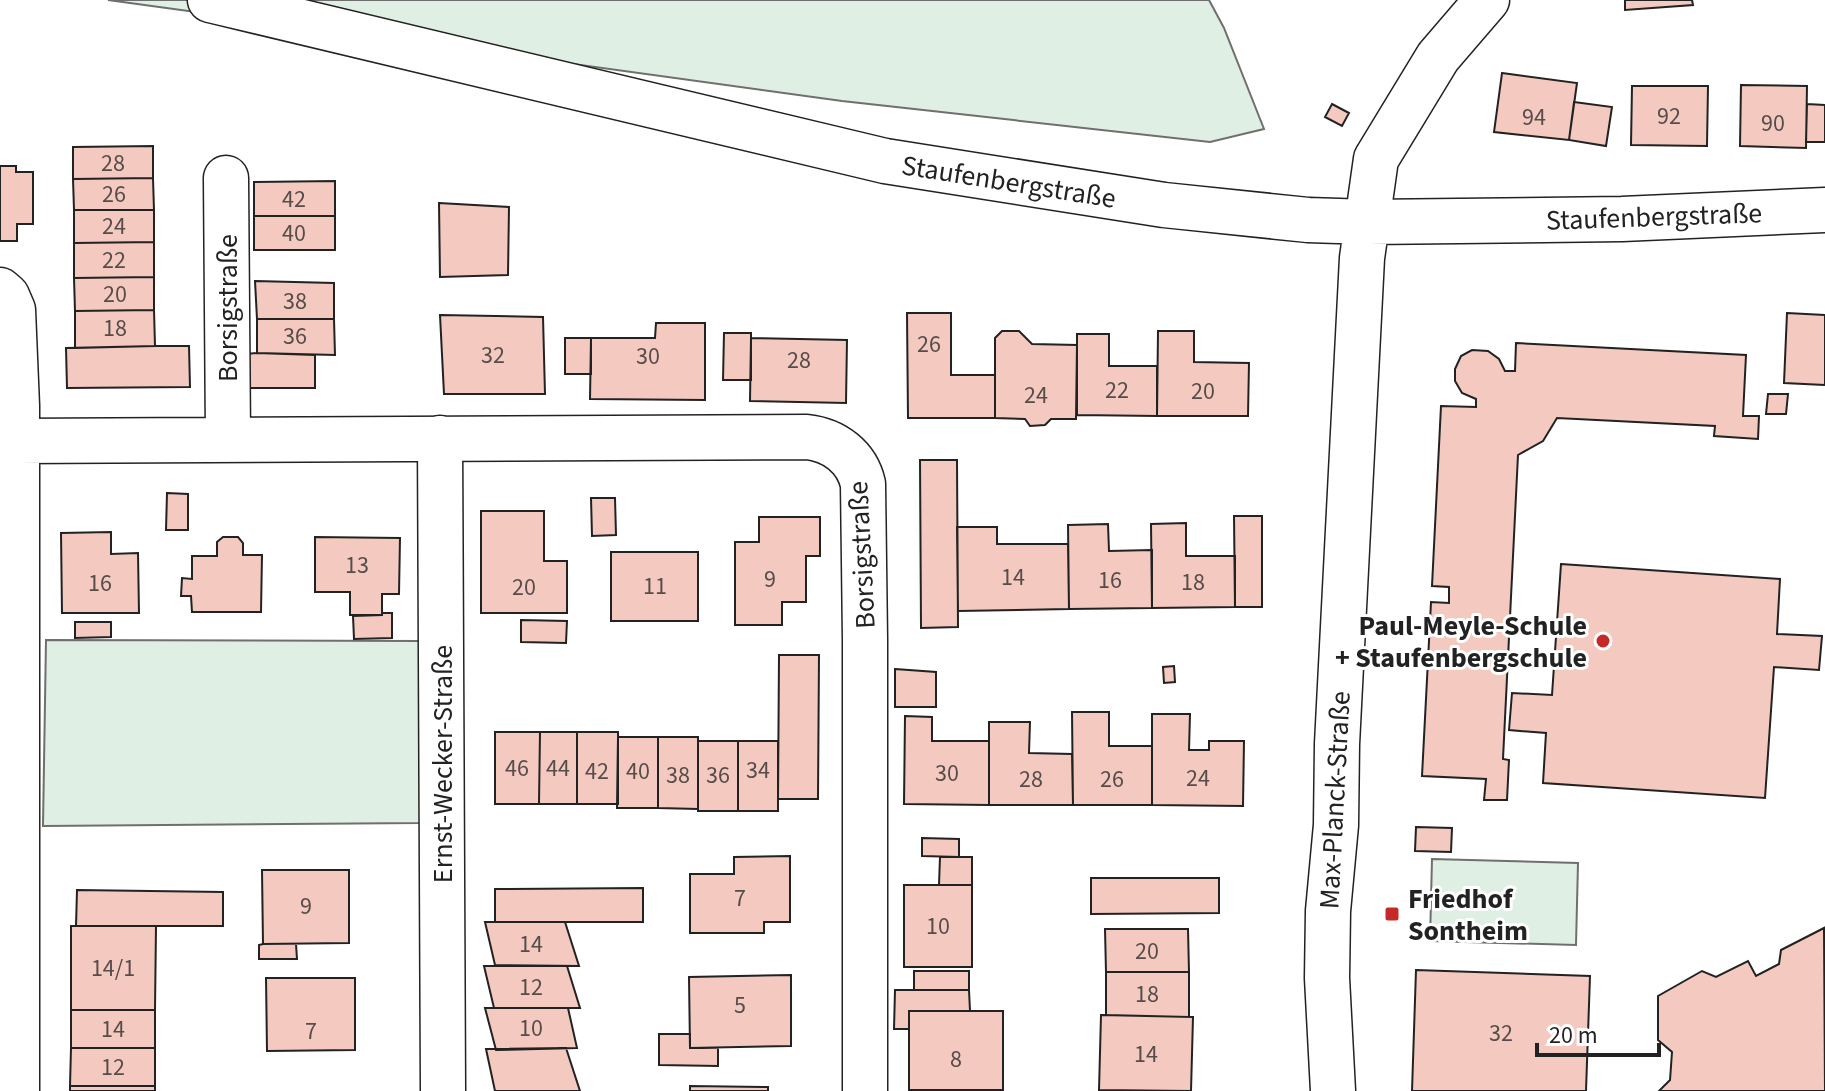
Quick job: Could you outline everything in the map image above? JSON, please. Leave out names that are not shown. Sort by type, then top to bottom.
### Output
[{"type":"street","name":"Staufenbergstraße","points":[[210,0],[885,161],[1164,205],[1308,220],[1369,222],[1622,219],[1825,210]]},
{"type":"street","name":"Max-Planck-Straße","points":[[1333,1091],[1327,978],[1328,911],[1336,825],[1337,744],[1361,270],[1376,159],[1438,57],[1487,0]]},
{"type":"street","name":"Borsigstraße","points":[[226,178],[228,439]]},
{"type":"street","points":[[0,290],[7,296],[13,310],[17,441],[17,1091]]},
{"type":"street","name":"Ernst-Wecker-Straße","points":[[440,438],[443,1091]]},
{"type":"street","name":"Borsigstraße","points":[[17,441],[815,438],[823,439],[846,453],[860,471],[863,484],[865,1091]]},
{"type":"green space","points":[[108,0],[1209,0],[1224,28],[1264,129],[1210,142],[842,101]]},
{"type":"green space","points":[[46,640],[420,641],[420,823],[43,826]]},
{"type":"green space","points":[[1432,859],[1578,863],[1576,945],[1430,941]]},
{"type":"building","points":[[1625,0],[1692,0],[1693,5],[1625,10]]},
{"type":"building","points":[[1502,73],[1577,83],[1569,140],[1494,132]]},
{"type":"building","points":[[1741,85],[1807,86],[1806,148],[1740,146]]},
{"type":"building","points":[[1632,86],[1708,86],[1707,146],[1631,145]]},
{"type":"building","points":[[1574,102],[1612,107],[1606,146],[1569,140]]},
{"type":"building","points":[[1332,104],[1349,113],[1342,126],[1325,117]]},
{"type":"building","points":[[1807,104],[1825,105],[1825,142],[1806,142]]},
{"type":"building","points":[[153,146],[153,178],[73,179],[73,147]]},
{"type":"building","points":[[0,166],[16,166],[16,172],[33,172],[33,224],[17,224],[17,241],[0,241]]},
{"type":"building","points":[[153,178],[154,210],[74,210],[73,179]]},
{"type":"building","points":[[335,181],[335,216],[254,216],[254,182]]},
{"type":"building","points":[[439,203],[509,207],[508,275],[440,277]]},
{"type":"building","points":[[74,210],[154,210],[154,242],[74,243]]},
{"type":"building","points":[[254,216],[335,216],[335,250],[254,250]]},
{"type":"building","points":[[154,242],[154,277],[74,278],[74,243]]},
{"type":"building","points":[[154,277],[154,310],[75,311],[74,278]]},
{"type":"building","points":[[255,281],[334,283],[334,319],[257,319]]},
{"type":"building","points":[[154,310],[155,346],[75,348],[75,311]]},
{"type":"building","points":[[907,313],[951,313],[951,375],[995,375],[995,418],[908,418]]},
{"type":"building","points":[[1787,313],[1825,315],[1825,385],[1784,383]]},
{"type":"building","points":[[440,315],[543,317],[545,394],[444,394]]},
{"type":"building","points":[[257,319],[334,319],[335,355],[257,353]]},
{"type":"building","points":[[656,323],[705,323],[705,400],[590,399],[591,338],[655,338]]},
{"type":"building","points":[[1002,331],[1019,331],[1032,344],[1077,345],[1076,419],[1051,419],[1045,425],[1030,426],[1025,419],[995,418],[995,338]]},
{"type":"building","points":[[1158,331],[1194,331],[1194,362],[1249,363],[1248,416],[1157,416]]},
{"type":"building","points":[[724,333],[751,333],[751,380],[723,380]]},
{"type":"building","points":[[1077,334],[1109,334],[1109,366],[1157,366],[1157,416],[1077,415]]},
{"type":"building","points":[[565,338],[591,338],[591,374],[565,374]]},
{"type":"building","points":[[751,338],[847,340],[846,403],[750,401]]},
{"type":"building","points":[[1516,343],[1746,355],[1743,416],[1759,416],[1758,439],[1714,436],[1715,426],[1557,418],[1543,441],[1518,455],[1503,759],[1509,760],[1507,800],[1484,800],[1486,779],[1422,776],[1431,602],[1449,603],[1449,587],[1432,586],[1441,406],[1476,407],[1476,399],[1462,393],[1455,381],[1455,369],[1461,356],[1472,350],[1488,351],[1499,359],[1505,371],[1515,371]]},
{"type":"building","points":[[189,346],[190,387],[67,388],[66,348]]},
{"type":"building","points":[[237,355],[315,355],[315,388],[237,388]]},
{"type":"building","points":[[1768,394],[1788,394],[1786,414],[1766,414]]},
{"type":"building","points":[[920,460],[957,460],[958,627],[921,628]]},
{"type":"building","points":[[167,493],[188,494],[188,530],[166,530]]},
{"type":"building","points":[[591,498],[615,498],[616,535],[592,536]]},
{"type":"building","points":[[481,511],[544,511],[544,561],[567,561],[567,613],[481,613]]},
{"type":"building","points":[[1234,516],[1262,516],[1262,607],[1235,607]]},
{"type":"building","points":[[759,517],[820,517],[820,556],[806,556],[806,602],[782,602],[782,625],[735,625],[735,542],[759,542]]},
{"type":"building","points":[[1186,523],[1186,556],[1235,556],[1235,607],[1152,608],[1151,524]]},
{"type":"building","points":[[1108,524],[1109,551],[1152,550],[1152,608],[1069,609],[1068,525]]},
{"type":"building","points":[[957,527],[997,527],[997,544],[1068,544],[1069,609],[958,611]]},
{"type":"building","points":[[111,532],[111,554],[138,553],[139,613],[62,613],[61,533]]},
{"type":"building","points":[[223,537],[238,537],[243,543],[243,555],[262,555],[261,612],[192,612],[191,596],[181,596],[182,578],[192,579],[192,556],[217,556],[217,542]]},
{"type":"building","points":[[315,537],[400,538],[399,594],[382,594],[382,615],[350,615],[350,592],[315,592]]},
{"type":"building","points":[[611,552],[698,552],[698,621],[611,621]]},
{"type":"building","points":[[1561,564],[1780,579],[1777,634],[1822,636],[1819,670],[1774,667],[1765,798],[1543,783],[1546,733],[1509,730],[1512,693],[1552,695]]},
{"type":"building","points":[[392,613],[392,638],[354,639],[353,616]]},
{"type":"building","points":[[521,620],[567,621],[566,643],[521,642]]},
{"type":"building","points":[[75,622],[111,622],[111,637],[75,638]]},
{"type":"building","points":[[779,655],[819,655],[818,799],[778,799]]},
{"type":"building","points":[[1174,666],[1175,682],[1164,683],[1163,667]]},
{"type":"building","points":[[895,669],[936,672],[936,707],[895,707]]},
{"type":"building","points":[[1072,712],[1109,712],[1109,746],[1152,746],[1152,805],[1073,805]]},
{"type":"building","points":[[1152,714],[1190,714],[1189,750],[1209,750],[1209,741],[1244,741],[1243,806],[1152,805]]},
{"type":"building","points":[[905,716],[932,717],[932,741],[989,741],[989,805],[904,804]]},
{"type":"building","points":[[989,722],[1030,722],[1029,753],[1072,754],[1073,805],[989,805]]},
{"type":"building","points":[[495,732],[540,732],[539,804],[495,804]]},
{"type":"building","points":[[540,732],[577,732],[577,804],[539,804]]},
{"type":"building","points":[[577,732],[618,732],[618,804],[577,804]]},
{"type":"building","points":[[618,737],[658,737],[658,808],[617,808]]},
{"type":"building","points":[[658,737],[698,737],[698,809],[658,808]]},
{"type":"building","points":[[698,741],[738,741],[738,811],[698,811]]},
{"type":"building","points":[[738,741],[778,741],[778,811],[738,811]]},
{"type":"building","points":[[1416,827],[1452,828],[1451,852],[1415,851]]},
{"type":"building","points":[[922,838],[959,839],[959,857],[922,856]]},
{"type":"building","points":[[790,856],[790,922],[764,922],[764,933],[690,933],[690,874],[734,874],[734,857]]},
{"type":"building","points":[[940,857],[972,857],[972,885],[939,885]]},
{"type":"building","points":[[262,870],[349,870],[349,943],[263,944]]},
{"type":"building","points":[[1091,878],[1219,878],[1219,913],[1091,914]]},
{"type":"building","points":[[904,885],[972,885],[972,967],[904,967]]},
{"type":"building","points":[[643,888],[643,922],[495,922],[495,889]]},
{"type":"building","points":[[77,890],[223,892],[223,926],[76,926]]},
{"type":"building","points":[[485,922],[565,922],[579,966],[495,965]]},
{"type":"building","points":[[71,926],[156,926],[155,1010],[71,1010]]},
{"type":"building","points":[[1824,928],[1825,1091],[1659,1091],[1670,1080],[1672,1052],[1658,1040],[1658,996],[1702,971],[1716,977],[1748,961],[1756,976],[1779,964],[1781,950]]},
{"type":"building","points":[[1105,929],[1188,929],[1189,972],[1106,972]]},
{"type":"building","points":[[296,944],[297,959],[259,959],[259,945]]},
{"type":"building","points":[[484,966],[567,966],[580,1008],[494,1008]]},
{"type":"building","points":[[1416,970],[1590,976],[1586,1091],[1412,1091]]},
{"type":"building","points":[[914,971],[969,971],[969,990],[914,990]]},
{"type":"building","points":[[1106,972],[1189,972],[1189,1017],[1106,1015]]},
{"type":"building","points":[[791,975],[791,1046],[690,1048],[689,977]]},
{"type":"building","points":[[266,978],[355,978],[355,1050],[267,1051]]},
{"type":"building","points":[[895,990],[969,990],[970,1011],[909,1011],[909,1029],[894,1029]]},
{"type":"building","points":[[485,1008],[568,1008],[577,1048],[496,1050]]},
{"type":"building","points":[[71,1010],[155,1010],[155,1048],[71,1048]]},
{"type":"building","points":[[909,1011],[1003,1011],[1003,1090],[909,1090]]},
{"type":"building","points":[[1101,1015],[1193,1017],[1191,1091],[1099,1090]]},
{"type":"building","points":[[659,1034],[690,1034],[690,1048],[718,1048],[718,1066],[659,1065]]},
{"type":"building","points":[[71,1048],[155,1048],[155,1086],[70,1086]]},
{"type":"building","points":[[566,1048],[580,1091],[495,1091],[486,1049]]},
{"type":"building","points":[[70,1086],[155,1086],[155,1091],[70,1091]]},
{"type":"building","points":[[690,1086],[768,1087],[768,1091],[690,1091]]},
{"type":"place","name":"Paul-Meyle-Schule + Staufenbergschule","points":[[1603,641]]},
{"type":"place","name":"Friedhof Sontheim","points":[[1392,914]]}]
